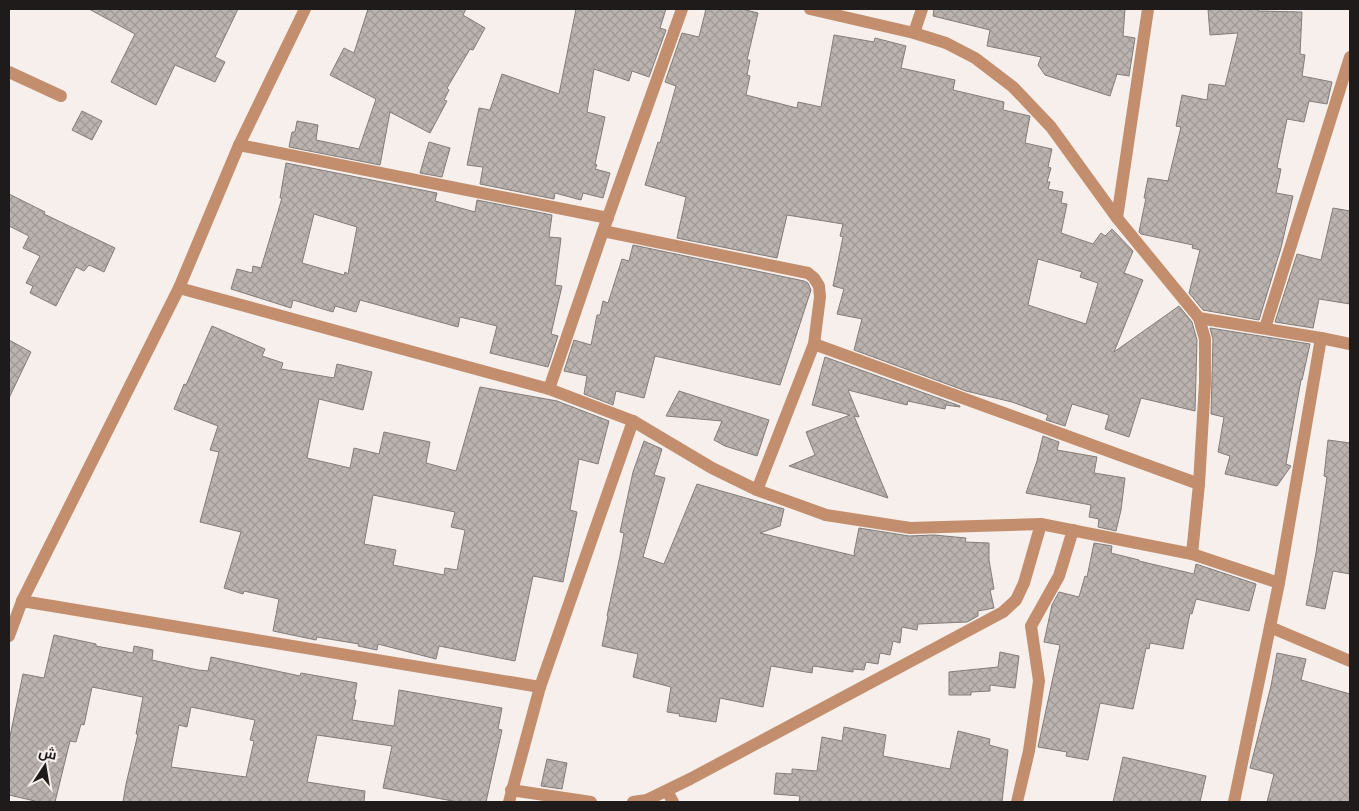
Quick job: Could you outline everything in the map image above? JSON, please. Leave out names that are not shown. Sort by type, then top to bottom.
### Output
[{"type":"street","points":[[9,636],[22,601],[179,288],[239,145],[305,9]]},
{"type":"street","points":[[549,389],[682,9]]},
{"type":"street","points":[[810,9],[914,33],[946,43],[975,58],[1013,87],[1051,127],[1117,218],[1199,318],[1205,339],[1205,374],[1199,484],[1192,554]]},
{"type":"street","points":[[914,33],[922,9]]},
{"type":"street","points":[[1117,218],[1148,9]]},
{"type":"street","points":[[1265,328],[1350,57]]},
{"type":"street","points":[[9,72],[61,96]]},
{"type":"street","points":[[239,145],[608,218]]},
{"type":"street","points":[[603,231],[808,273],[819,286],[814,344],[757,490]]},
{"type":"street","points":[[179,288],[549,389],[633,420],[712,468],[757,490],[826,515],[910,528],[1041,524],[1192,554],[1279,583]]},
{"type":"street","points":[[1199,318],[1350,344]]},
{"type":"street","points":[[1234,802],[1279,583],[1321,338]]},
{"type":"street","points":[[814,344],[1199,484]]},
{"type":"street","points":[[591,802],[510,796],[540,687],[633,420]]},
{"type":"street","points":[[633,802],[670,797],[1003,612],[1016,600],[1024,583],[1041,524]]},
{"type":"street","points":[[1017,802],[1029,751],[1039,681],[1031,626],[1059,576],[1073,530]]},
{"type":"street","points":[[22,601],[540,687]]},
{"type":"street","points":[[1270,627],[1350,661]]},
{"type":"building","points":[[89,9],[238,9],[215,57],[225,62],[215,82],[175,65],[156,105],[111,82],[135,34]]},
{"type":"building","points":[[368,9],[466,9],[463,15],[485,28],[473,50],[470,49],[447,88],[449,90],[444,100],[447,101],[430,133],[390,112],[380,165],[289,147],[292,132],[295,132],[297,121],[318,125],[316,140],[359,149],[376,99],[330,75],[344,48],[354,53]]},
{"type":"building","points":[[576,9],[666,9],[660,28],[666,30],[649,77],[632,71],[629,81],[594,69],[587,112],[605,117],[595,164],[597,165],[595,169],[610,173],[603,198],[583,193],[581,200],[555,193],[554,199],[480,184],[483,167],[467,165],[479,108],[490,110],[502,74],[559,94]]},
{"type":"building","points":[[706,9],[742,9],[758,13],[747,60],[750,60],[747,75],[750,76],[746,95],[797,108],[798,102],[821,107],[834,35],[874,42],[875,38],[906,46],[901,68],[955,80],[953,90],[1004,102],[1003,110],[1030,116],[1025,143],[1052,149],[1048,167],[1051,168],[1047,182],[1050,182],[1048,189],[1063,192],[1061,203],[1067,204],[1061,233],[1093,244],[1101,233],[1105,236],[1112,229],[1133,251],[1124,273],[1143,280],[1114,352],[1179,306],[1192,322],[1197,340],[1195,411],[1141,398],[1129,437],[1105,429],[1109,415],[1072,404],[1065,426],[1046,420],[1048,415],[1012,402],[966,391],[854,350],[862,319],[837,314],[844,289],[833,286],[843,237],[840,236],[843,224],[787,215],[777,258],[677,238],[686,197],[645,185],[658,142],[660,143],[676,86],[665,82],[682,33],[699,37]],"holes":[[[1038,259],[1082,272],[1080,277],[1098,283],[1086,324],[1028,305]]]},
{"type":"building","points":[[934,9],[1125,9],[1123,36],[1135,38],[1129,76],[1117,74],[1110,96],[1045,75],[1038,65],[1041,57],[987,46],[990,30],[933,16]]},
{"type":"building","points":[[1208,9],[1258,9],[1258,11],[1302,12],[1300,54],[1305,55],[1302,76],[1332,82],[1327,104],[1309,101],[1304,122],[1287,119],[1277,168],[1281,169],[1276,193],[1293,196],[1281,248],[1259,320],[1203,310],[1189,293],[1200,250],[1192,248],[1193,245],[1139,232],[1148,178],[1168,181],[1181,127],[1176,126],[1182,95],[1207,100],[1209,84],[1225,86],[1238,33],[1210,35]]},
{"type":"building","points":[[82,111],[102,121],[92,140],[72,130]]},
{"type":"building","points":[[429,142],[450,148],[442,177],[420,173]]},
{"type":"building","points":[[286,163],[437,193],[435,201],[475,212],[477,200],[552,215],[549,237],[561,238],[555,285],[562,286],[551,334],[558,336],[548,367],[490,353],[497,326],[460,317],[458,327],[360,300],[356,312],[335,306],[333,312],[293,300],[291,308],[231,289],[237,269],[252,273],[253,266],[261,268],[282,198],[280,198]],"holes":[[[314,214],[357,227],[348,274],[345,272],[344,275],[302,263]]]},
{"type":"building","points":[[9,194],[45,212],[44,214],[115,248],[104,272],[89,265],[84,271],[76,267],[56,306],[30,293],[33,286],[26,283],[40,256],[23,248],[29,236],[9,226]]},
{"type":"building","points":[[1333,208],[1350,211],[1350,304],[1319,299],[1313,328],[1275,322],[1297,254],[1321,260]]},
{"type":"building","points":[[633,245],[808,283],[811,290],[780,385],[655,356],[644,398],[616,391],[613,405],[584,394],[587,376],[564,371],[574,340],[591,345],[597,315],[600,315],[603,301],[608,303],[622,259],[629,261]]},
{"type":"building","points":[[212,326],[265,349],[262,356],[283,363],[281,369],[334,378],[337,364],[372,372],[363,410],[319,399],[307,458],[350,468],[354,448],[379,454],[384,432],[430,442],[426,463],[456,471],[480,387],[557,401],[609,421],[598,464],[579,459],[570,510],[577,512],[563,582],[533,576],[515,661],[439,646],[436,659],[378,644],[377,650],[358,646],[359,644],[317,637],[316,640],[273,631],[279,599],[244,591],[243,594],[224,588],[241,532],[200,522],[219,452],[210,450],[218,426],[174,409],[184,384],[186,385]],"holes":[[[373,495],[455,512],[451,527],[465,530],[457,570],[445,568],[444,575],[393,565],[396,550],[364,544]]]},
{"type":"building","points":[[1210,328],[1310,344],[1301,380],[1286,464],[1291,466],[1277,486],[1225,474],[1230,456],[1218,452],[1224,417],[1211,414],[1213,339]]},
{"type":"building","points":[[9,340],[31,352],[9,398]]},
{"type":"building","points":[[825,357],[960,406],[946,405],[945,409],[908,401],[907,405],[848,390],[859,417],[854,416],[888,498],[789,466],[815,455],[806,432],[850,415],[812,405]]},
{"type":"building","points":[[679,391],[769,420],[757,456],[725,446],[714,440],[722,421],[666,416]]},
{"type":"building","points":[[1043,436],[1059,442],[1057,450],[1097,457],[1094,473],[1125,478],[1116,531],[1098,527],[1099,519],[1089,517],[1091,505],[1026,493]]},
{"type":"building","points":[[1328,440],[1350,443],[1350,574],[1333,571],[1325,609],[1306,605],[1327,477],[1324,476]]},
{"type":"building","points":[[644,441],[662,449],[654,475],[665,478],[643,557],[664,564],[697,484],[784,509],[780,526],[760,533],[855,556],[859,528],[909,536],[934,535],[966,538],[965,542],[989,543],[989,560],[994,589],[990,590],[994,608],[978,611],[978,616],[967,622],[918,624],[917,630],[902,627],[900,643],[893,641],[890,655],[880,653],[878,664],[866,662],[864,670],[853,669],[853,672],[813,666],[812,673],[771,666],[763,707],[720,698],[716,722],[679,716],[680,714],[667,712],[671,687],[633,677],[638,654],[602,646],[624,533],[620,532],[633,472]]},
{"type":"building","points":[[1094,543],[1112,546],[1111,553],[1139,561],[1194,574],[1196,564],[1256,584],[1249,611],[1196,599],[1192,614],[1190,613],[1183,649],[1150,643],[1149,649],[1146,648],[1133,709],[1100,703],[1088,760],[1066,756],[1067,752],[1038,747],[1060,645],[1044,642],[1052,605],[1059,592],[1079,597],[1085,576],[1087,577]]},
{"type":"building","points":[[54,635],[133,653],[134,646],[153,650],[152,660],[198,670],[208,671],[211,657],[300,676],[301,673],[357,683],[352,720],[394,726],[399,690],[502,708],[498,729],[502,730],[486,802],[458,802],[383,788],[392,746],[317,735],[307,782],[365,791],[364,802],[123,802],[138,734],[136,734],[143,697],[92,687],[84,725],[81,724],[76,742],[70,741],[55,802],[39,802],[9,795],[9,741],[23,674],[44,678]],"holes":[[[191,707],[255,720],[250,740],[254,741],[246,777],[171,767],[179,725],[187,727]]]},
{"type":"building","points":[[1000,652],[1019,656],[1015,688],[990,685],[990,691],[971,692],[971,695],[949,695],[949,672],[998,667]]},
{"type":"building","points":[[1277,653],[1306,659],[1301,680],[1350,694],[1350,802],[1267,802],[1274,774],[1250,768],[1271,686]]},
{"type":"building","points":[[844,727],[886,735],[883,756],[950,769],[958,731],[990,739],[989,745],[1008,750],[1002,802],[799,802],[800,796],[774,794],[776,773],[792,774],[792,769],[817,771],[822,737],[842,741]]},
{"type":"building","points":[[1123,757],[1206,776],[1200,802],[1113,802]]},
{"type":"building","points":[[547,759],[567,763],[562,789],[541,786]]}]
